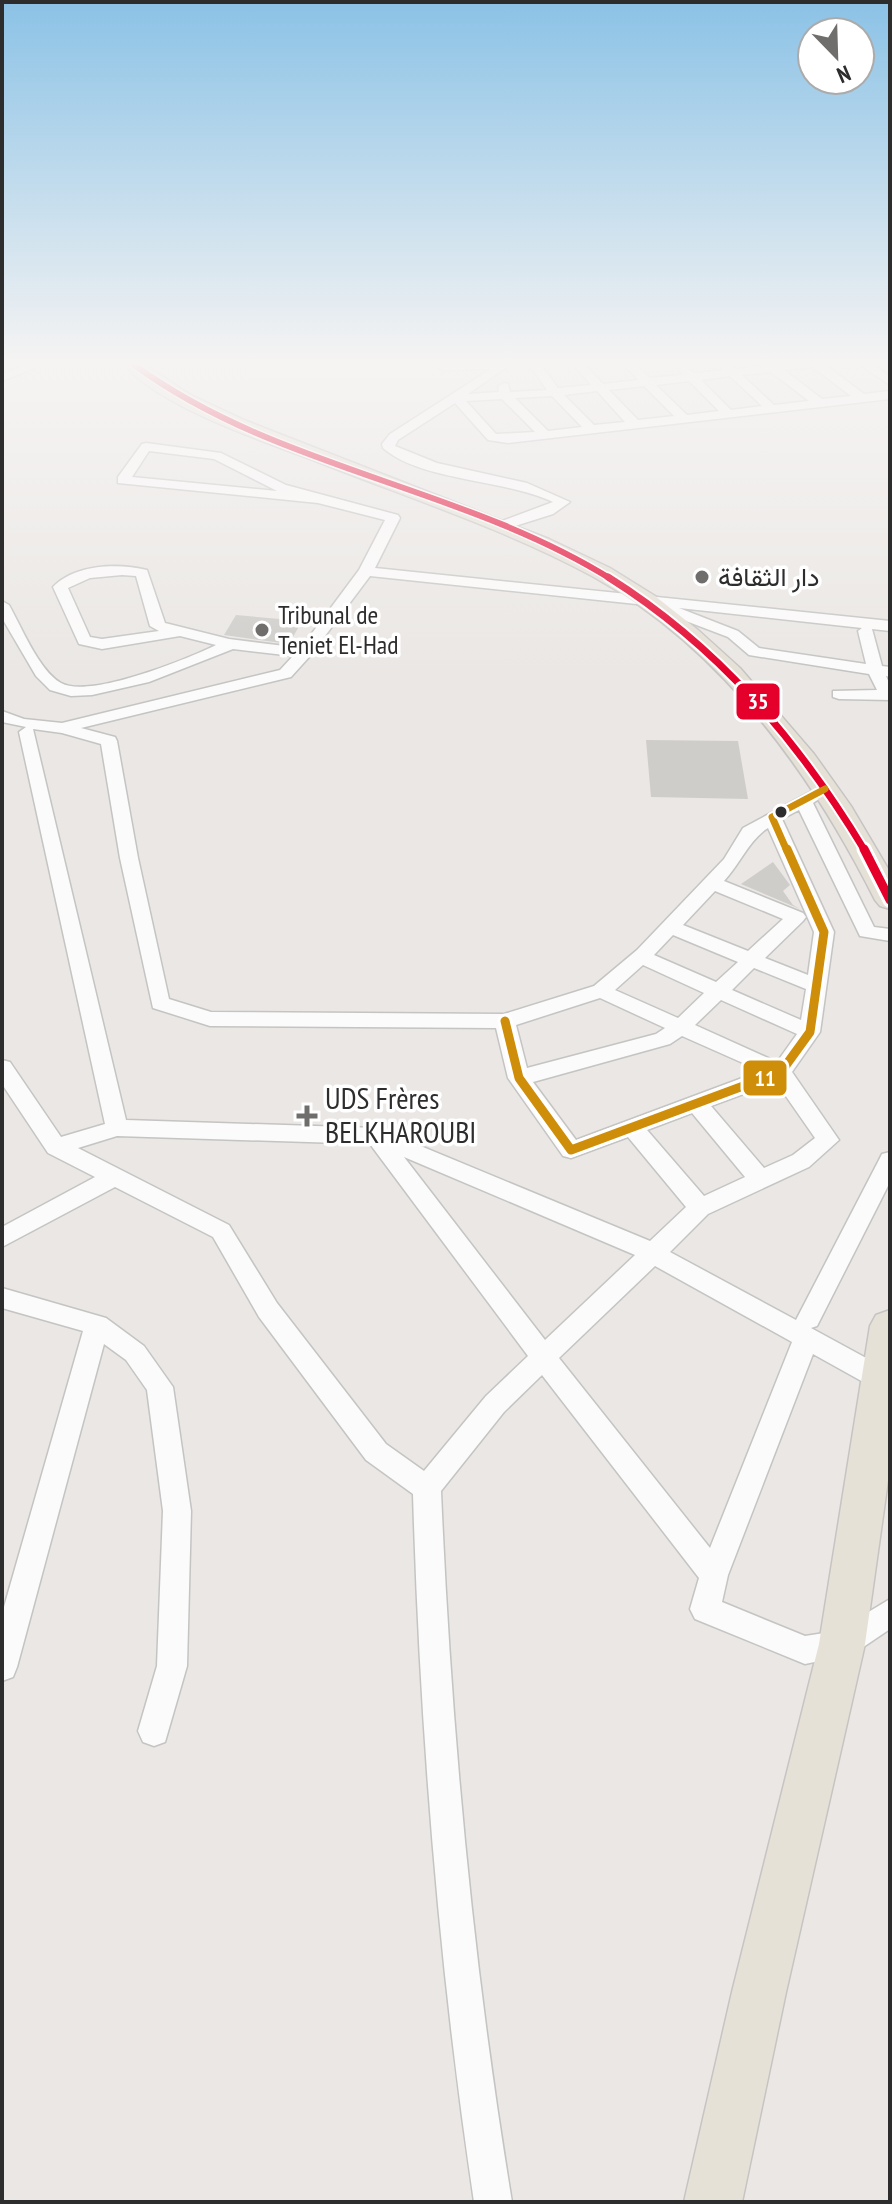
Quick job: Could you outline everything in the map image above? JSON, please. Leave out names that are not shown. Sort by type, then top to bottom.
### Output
[{"type":"main road","points":[[349,467],[499,527],[602,573],[650,602],[689,632],[748,690],[825,789],[890,900]]},
{"type":"main road","points":[[713,2202],[759,1992],[842,1644],[890,1326]]},
{"type":"street","points":[[132,467],[123,480],[318,499]]},
{"type":"street","points":[[18,729],[64,728],[237,683],[285,674],[305,653],[366,571],[393,518],[281,488],[239,467]]},
{"type":"street","points":[[438,467],[535,490],[563,502],[548,511],[499,527]]},
{"type":"street","points":[[175,633],[158,626],[142,573],[127,570],[69,579],[60,587],[84,641],[102,644],[189,632],[231,644],[305,653]]},
{"type":"street","points":[[366,571],[890,626]]},
{"type":"street","points":[[650,602],[733,634],[754,652],[883,671]]},
{"type":"street","points":[[2,605],[45,677],[57,688],[85,693],[163,673],[231,644]]},
{"type":"street","points":[[733,634],[768,622],[781,622],[890,635]]},
{"type":"street","points":[[839,694],[889,695],[883,671],[866,631]]},
{"type":"street","points":[[2,716],[18,729],[117,1128]]},
{"type":"street","points":[[64,728],[109,741],[129,858],[160,1003],[210,1019],[505,1021],[601,991],[641,957],[732,862],[749,832],[807,796],[825,789]]},
{"type":"street","points":[[803,801],[867,932]]},
{"type":"street","points":[[505,1021],[519,1078],[571,1150],[781,1072],[810,1032],[824,932],[772,817]]},
{"type":"street","points":[[519,1078],[663,1039],[681,1027],[796,917],[712,883]]},
{"type":"street","points":[[670,927],[816,986]]},
{"type":"street","points":[[824,932],[890,935]]},
{"type":"street","points":[[641,957],[810,1032]]},
{"type":"street","points":[[493,2202],[473,2076],[453,1891],[432,1627],[427,1488],[495,1404],[700,1208],[801,1161],[828,1140],[781,1072],[601,991]]},
{"type":"street","points":[[2,1067],[56,1147],[221,1231],[268,1310],[376,1452],[427,1488]]},
{"type":"street","points":[[696,1103],[761,1180]]},
{"type":"street","points":[[632,1127],[700,1208]]},
{"type":"street","points":[[56,1147],[117,1128],[377,1136],[653,1254],[807,1328],[883,1380]]},
{"type":"street","points":[[377,1136],[544,1358],[714,1575]]},
{"type":"street","points":[[890,1160],[807,1328],[714,1575],[705,1609],[805,1650],[842,1644],[890,1613]]},
{"type":"street","points":[[2,1238],[114,1177]]},
{"type":"street","points":[[2,1298],[97,1325],[135,1353],[160,1387],[177,1511],[172,1666],[154,1731]]},
{"type":"street","points":[[2,1667],[97,1325]]},
{"type":"building","name":"Tribunal de Teniet El-Had","points":[[236,615],[302,621],[289,644],[224,635]]},
{"type":"building","points":[[646,740],[738,741],[748,799],[651,797]]},
{"type":"building","points":[[773,862],[790,885],[783,891],[800,909],[741,884]]},
{"type":"transit line","name":"35","points":[[348,467],[572,557],[647,601],[690,635],[770,715],[805,759],[866,853],[890,900]]},
{"type":"transit line","name":"11","points":[[505,1021],[519,1078],[571,1150],[781,1072],[810,1032],[824,932],[772,817],[825,789]]},
{"type":"place","name":"دار الثقافة","points":[[702,577]]},
{"type":"place","name":"Tribunal de Teniet El-Had","points":[[262,630]]},
{"type":"place","name":"UDS Frères BELKHAROUBI","points":[[307,1116]]}]
